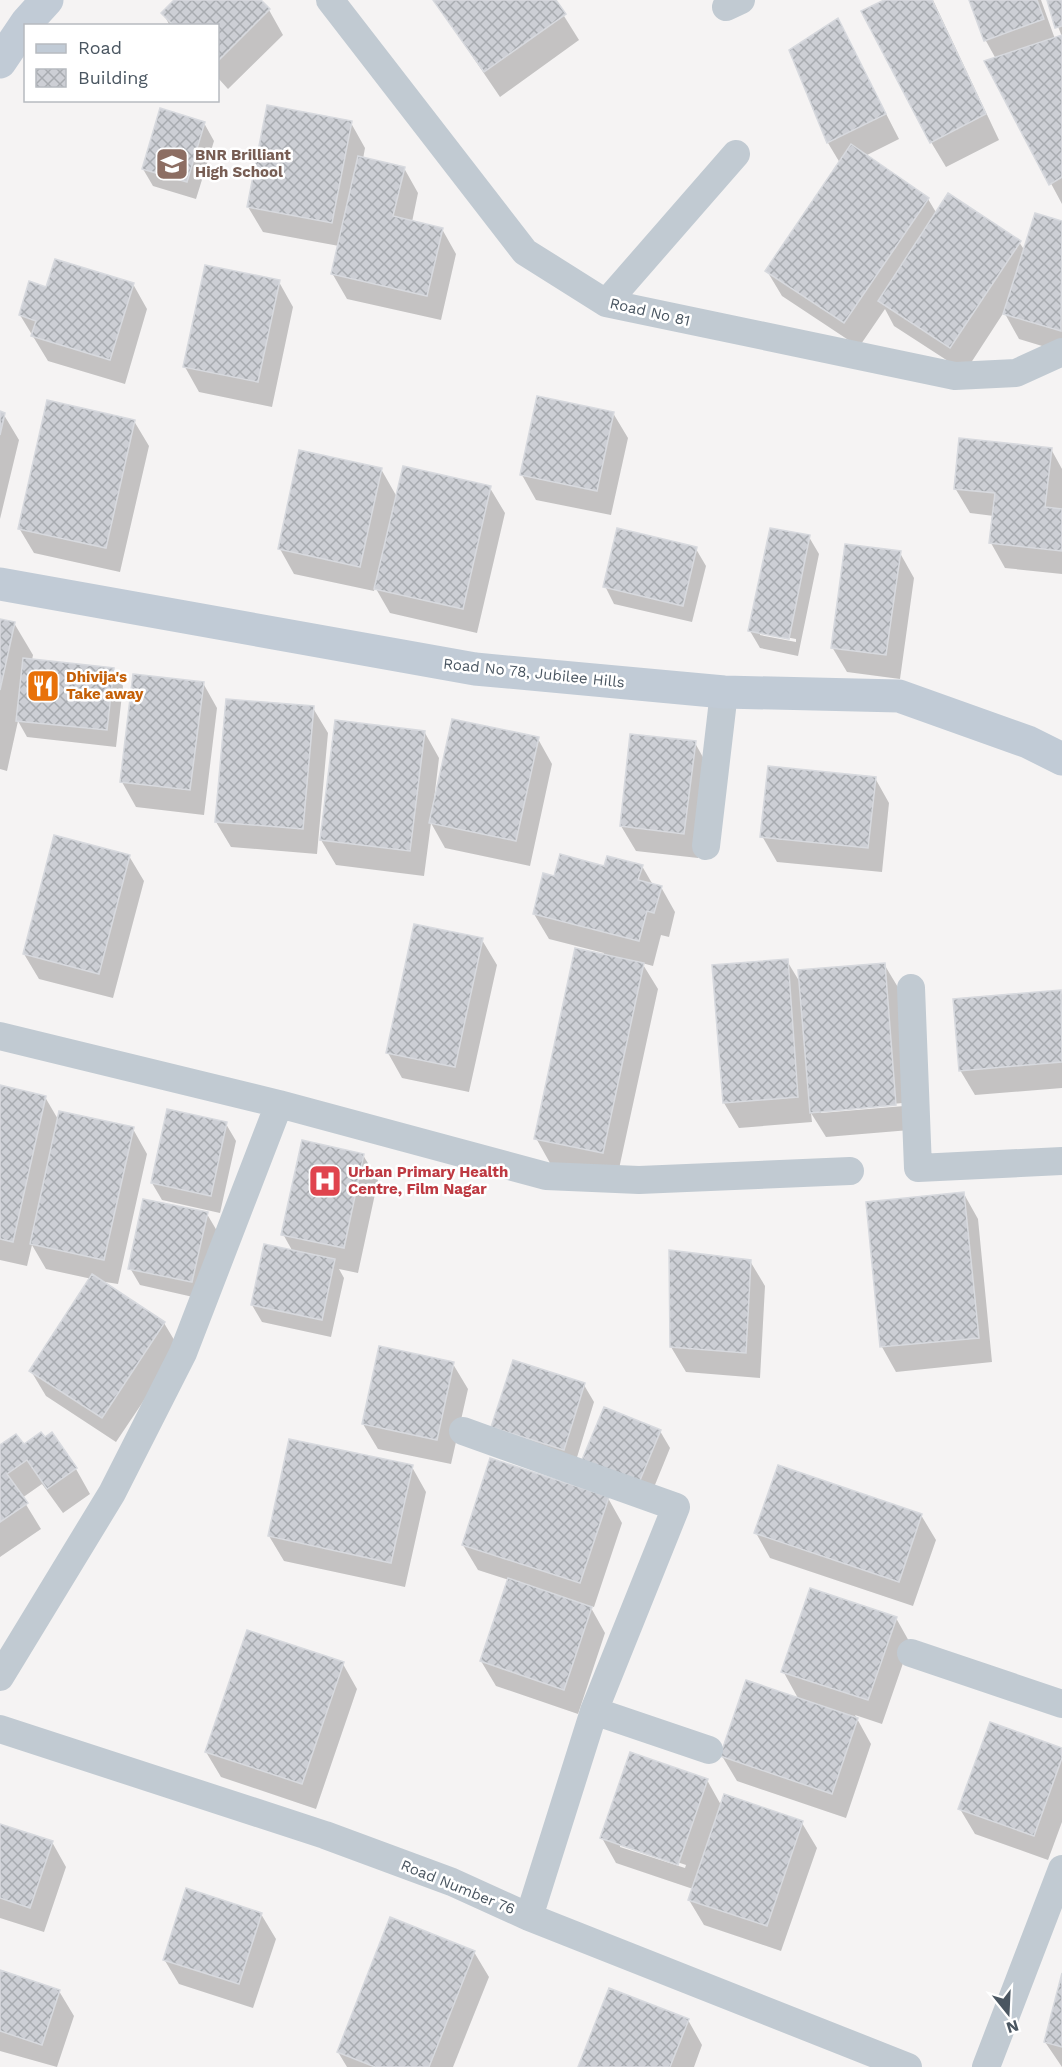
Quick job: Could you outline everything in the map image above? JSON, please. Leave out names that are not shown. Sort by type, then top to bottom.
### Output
[{"type":"main road","points":[[26,24],[47,0]]},
{"type":"main road","points":[[0,62],[24,26]]},
{"type":"main road","name":"Road No 78, Jubilee Hills","points":[[0,584],[475,669],[724,692],[899,696],[1028,742],[1062,759]]},
{"type":"street","name":"Road No 81","points":[[330,0],[525,252],[606,303],[955,376],[1016,373],[1062,352]]},
{"type":"street","points":[[606,303],[736,154]]},
{"type":"street","points":[[706,846],[724,692]]},
{"type":"street","points":[[911,988],[918,1168],[1062,1161]]},
{"type":"street","points":[[0,1036],[279,1104],[546,1176],[639,1180],[850,1171]]},
{"type":"street","points":[[0,1677],[111,1493],[183,1353],[279,1104]]},
{"type":"street","points":[[463,1431],[676,1507],[594,1712],[529,1917]]},
{"type":"street","points":[[911,1653],[1062,1704]]},
{"type":"street","points":[[594,1712],[709,1750]]},
{"type":"street","name":"Road Number 76","points":[[0,1729],[325,1835],[452,1882],[529,1917],[908,2067]]},
{"type":"street","points":[[986,2067],[1062,1869]]},
{"type":"building","points":[[174,0],[261,0],[270,9],[219,60],[219,24],[172,24],[161,13]]},
{"type":"building","points":[[433,0],[556,0],[566,14],[484,72]]},
{"type":"building","points":[[884,0],[932,0],[986,114],[930,143],[861,11]]},
{"type":"building","points":[[969,0],[1037,0],[1044,19],[984,41]]},
{"type":"building","points":[[1047,0],[1062,0],[1062,26],[1055,28]]},
{"type":"building","points":[[838,18],[886,114],[827,143],[789,50]]},
{"type":"building","points":[[1062,35],[1062,177],[1049,185],[984,61]]},
{"type":"building","points":[[267,105],[352,121],[332,223],[247,207]]},
{"type":"building","points":[[160,108],[205,122],[187,182],[142,169]]},
{"type":"building","points":[[851,144],[929,198],[844,323],[765,271]]},
{"type":"building","points":[[358,156],[405,167],[393,216],[443,228],[427,296],[331,274]]},
{"type":"building","points":[[948,193],[1021,241],[950,348],[878,301]]},
{"type":"building","points":[[1035,213],[1062,221],[1061,331],[1003,314]]},
{"type":"building","points":[[55,259],[134,283],[110,360],[31,336],[36,321],[19,315],[29,281],[46,287]]},
{"type":"building","points":[[205,265],[280,280],[258,382],[183,367]]},
{"type":"building","points":[[537,396],[614,412],[597,491],[520,475]]},
{"type":"building","points":[[47,400],[135,420],[106,548],[18,529]]},
{"type":"building","points":[[0,411],[5,413],[0,435]]},
{"type":"building","points":[[959,438],[1052,448],[1045,507],[1062,509],[1062,551],[989,543],[995,493],[954,489]]},
{"type":"building","points":[[299,450],[382,468],[360,567],[278,549]]},
{"type":"building","points":[[403,466],[491,486],[463,609],[374,589]]},
{"type":"building","points":[[617,528],[697,547],[683,606],[603,587]]},
{"type":"building","points":[[770,528],[810,535],[789,639],[748,631]]},
{"type":"building","points":[[845,544],[901,551],[886,655],[831,648]]},
{"type":"building","points":[[0,619],[15,622],[0,690]]},
{"type":"building","points":[[23,658],[114,668],[107,730],[16,721]]},
{"type":"building","points":[[133,674],[204,682],[190,790],[120,782]]},
{"type":"building","points":[[226,699],[314,706],[303,829],[215,822]]},
{"type":"building","points":[[452,719],[539,737],[516,841],[429,823]]},
{"type":"building","points":[[335,720],[425,731],[410,851],[320,840]]},
{"type":"building","points":[[630,734],[696,741],[684,834],[620,826]]},
{"type":"building","points":[[768,766],[876,777],[868,848],[760,837]]},
{"type":"building","points":[[54,835],[130,855],[99,974],[23,954]]},
{"type":"building","points":[[560,854],[604,866],[607,856],[643,865],[638,880],[662,886],[654,913],[647,911],[639,941],[533,914],[543,873],[554,876]]},
{"type":"building","points":[[414,924],[483,938],[455,1067],[386,1053]]},
{"type":"building","points":[[575,948],[644,963],[603,1153],[534,1139]]},
{"type":"building","points":[[788,959],[798,1097],[723,1103],[712,965]]},
{"type":"building","points":[[885,963],[896,1105],[810,1113],[798,970]]},
{"type":"building","points":[[1061,990],[1062,1062],[959,1071],[953,999]]},
{"type":"building","points":[[0,1085],[46,1096],[13,1242],[0,1239]]},
{"type":"building","points":[[167,1109],[227,1122],[211,1196],[151,1183]]},
{"type":"building","points":[[59,1111],[134,1127],[104,1260],[30,1244]]},
{"type":"building","points":[[302,1140],[364,1154],[344,1248],[281,1235]]},
{"type":"building","points":[[964,1192],[979,1338],[880,1347],[866,1202]]},
{"type":"building","points":[[143,1199],[208,1212],[192,1282],[128,1269]]},
{"type":"building","points":[[264,1244],[335,1259],[322,1320],[251,1305]]},
{"type":"building","points":[[669,1250],[751,1260],[746,1353],[670,1347]]},
{"type":"building","points":[[92,1274],[165,1322],[102,1418],[29,1371]]},
{"type":"building","points":[[379,1346],[454,1362],[437,1440],[362,1424]]},
{"type":"building","points":[[513,1360],[585,1383],[564,1450],[491,1427]]},
{"type":"building","points":[[604,1407],[661,1430],[638,1485],[581,1462]]},
{"type":"building","points":[[41,1432],[45,1437],[52,1432],[77,1468],[47,1489],[27,1460],[7,1474],[28,1503],[0,1522],[0,1445],[16,1434],[24,1444]]},
{"type":"building","points":[[289,1439],[413,1465],[391,1563],[268,1536]]},
{"type":"building","points":[[490,1458],[609,1497],[580,1583],[462,1545]]},
{"type":"building","points":[[778,1465],[922,1514],[899,1582],[754,1533]]},
{"type":"building","points":[[508,1578],[592,1607],[564,1690],[480,1661]]},
{"type":"building","points":[[810,1588],[897,1617],[868,1700],[781,1672]]},
{"type":"building","points":[[247,1630],[344,1662],[302,1784],[205,1752]]},
{"type":"building","points":[[746,1680],[858,1718],[832,1794],[720,1756]]},
{"type":"building","points":[[990,1722],[1062,1748],[1062,1758],[1034,1836],[958,1809]]},
{"type":"building","points":[[630,1752],[708,1779],[678,1865],[600,1838]]},
{"type":"building","points":[[724,1794],[803,1821],[767,1926],[688,1900]]},
{"type":"building","points":[[0,1824],[53,1841],[30,1908],[0,1898]]},
{"type":"building","points":[[186,1888],[262,1913],[239,1984],[163,1960]]},
{"type":"building","points":[[390,1917],[475,1951],[429,2067],[375,2067],[337,2052]]},
{"type":"building","points":[[0,1970],[60,1990],[42,2045],[0,2031]]},
{"type":"building","points":[[1062,1973],[1062,2047],[1044,2042]]},
{"type":"building","points":[[609,1988],[689,2019],[670,2067],[578,2067]]},
{"type":"place","name":"BNR Brilliant High School","points":[[172,164]]},
{"type":"place","name":"Dhivija's Take away","points":[[43,686]]},
{"type":"place","name":"Urban Primary Health Centre, Film Nagar","points":[[325,1181]]}]
